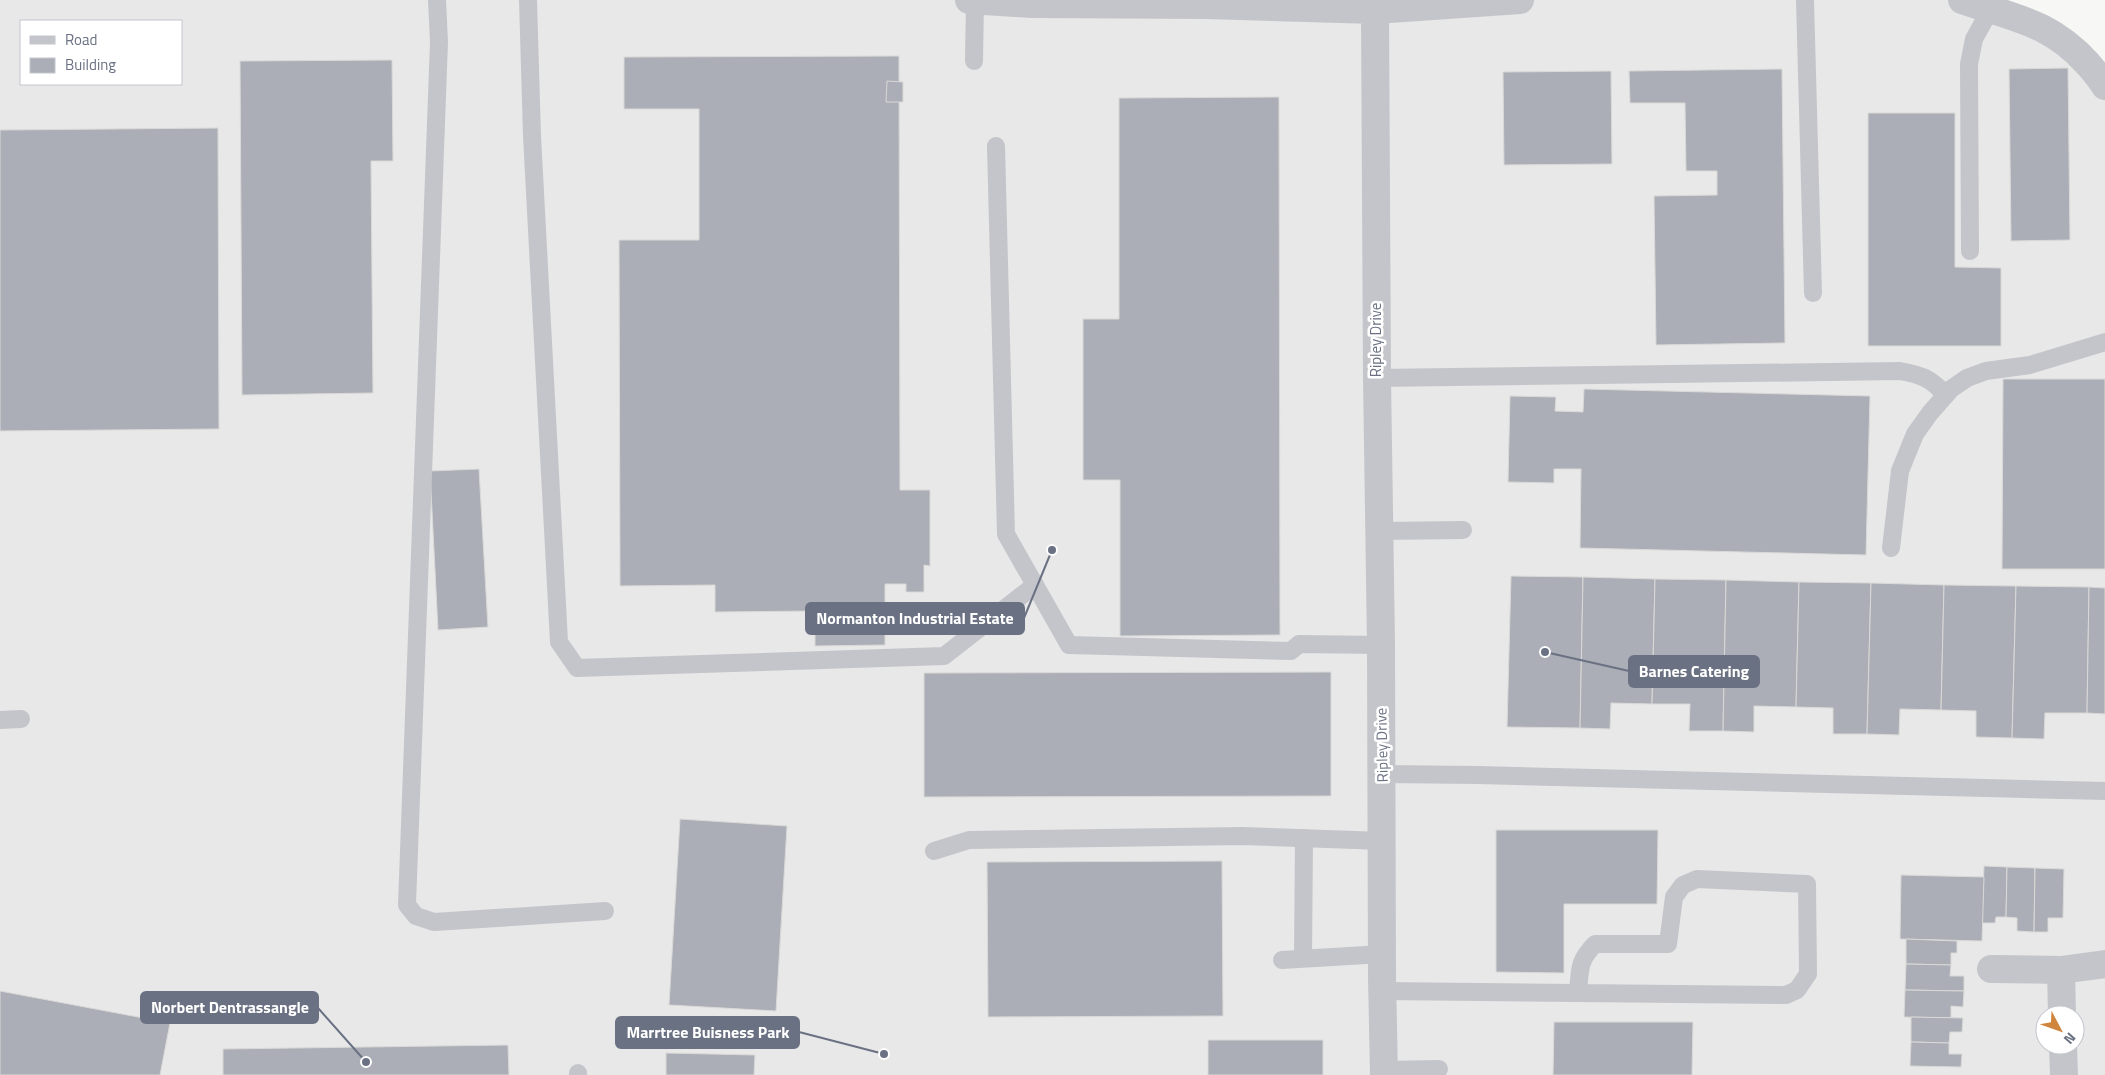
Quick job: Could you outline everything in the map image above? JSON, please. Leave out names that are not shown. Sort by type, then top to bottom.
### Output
[{"type":"street","points":[[972,0],[1375,10],[1520,0]]},
{"type":"street","points":[[1962,0],[2027,20],[2056,34],[2080,56],[2105,86]]},
{"type":"street","name":"Ripley Drive","points":[[1375,10],[1376,378],[1383,774],[1382,991],[1384,1072]]},
{"type":"street","points":[[1991,969],[2061,970],[2105,964]]},
{"type":"street","points":[[2061,970],[2062,1005]]},
{"type":"street","points":[[2063,1055],[2064,1075]]},
{"type":"lane","points":[[437,0],[438,62],[408,905],[416,916],[434,922],[605,911]]},
{"type":"lane","points":[[528,0],[532,136],[559,642],[577,668],[944,656],[1035,585]]},
{"type":"lane","points":[[972,0],[974,61]]},
{"type":"lane","points":[[1805,0],[1813,293]]},
{"type":"lane","points":[[1970,251],[1969,64],[1974,39],[1990,10]]},
{"type":"lane","points":[[996,146],[1006,534],[1069,645],[1290,651],[1299,644],[1381,645]]},
{"type":"lane","points":[[1891,548],[1900,471],[1915,434],[1946,395],[1967,378],[1986,371],[2030,365],[2105,342]]},
{"type":"lane","points":[[1376,378],[1900,371],[1923,376],[1946,395]]},
{"type":"lane","points":[[1380,531],[1463,530]]},
{"type":"lane","points":[[0,720],[21,719]]},
{"type":"lane","points":[[1383,774],[2105,791]]},
{"type":"lane","points":[[934,851],[969,840],[1242,836],[1383,841]]},
{"type":"lane","points":[[1303,958],[1304,838]]},
{"type":"lane","points":[[1382,991],[1578,993],[1786,995],[1797,990],[1808,974],[1807,884],[1697,879],[1683,885],[1674,897],[1668,944],[1595,944],[1584,955],[1580,967],[1578,993]]},
{"type":"lane","points":[[1282,960],[1383,954]]},
{"type":"lane","points":[[1384,1072],[1439,1069]]},
{"type":"shaded area","points":[[0,0],[1962,0],[2027,20],[2105,86],[2105,1075],[0,1075]]},
{"type":"building","points":[[899,56],[900,490],[930,490],[930,566],[924,565],[924,592],[906,592],[906,584],[885,584],[885,645],[815,646],[815,611],[715,612],[715,585],[620,586],[619,240],[699,240],[699,109],[624,109],[624,57]]},
{"type":"building","points":[[392,60],[393,161],[371,161],[373,393],[242,395],[240,61]]},
{"type":"building","points":[[2068,68],[2070,240],[2011,241],[2009,69]]},
{"type":"building","points":[[1782,69],[1785,343],[1656,345],[1654,196],[1717,195],[1717,171],[1686,171],[1685,103],[1630,103],[1629,71]]},
{"type":"building","points":[[1611,71],[1612,164],[1504,165],[1503,72]]},
{"type":"building","points":[[887,81],[903,82],[903,102],[886,102]]},
{"type":"building","points":[[1279,97],[1280,635],[1120,636],[1120,480],[1083,480],[1083,319],[1119,319],[1119,98]]},
{"type":"building","points":[[1868,113],[1955,113],[1955,267],[2001,268],[2001,346],[1868,346]]},
{"type":"building","points":[[218,128],[219,429],[0,431],[0,130]]},
{"type":"building","points":[[2003,379],[2105,379],[2105,569],[2002,569]]},
{"type":"building","points":[[1584,389],[1870,396],[1866,555],[1580,548],[1581,469],[1554,469],[1554,483],[1508,482],[1510,396],[1556,397],[1555,411],[1583,412]]},
{"type":"building","points":[[479,469],[488,627],[438,630],[430,471]]},
{"type":"building","points":[[1511,576],[1583,577],[1580,728],[1507,727]]},
{"type":"building","points":[[1583,577],[1655,579],[1652,704],[1611,703],[1610,729],[1580,728]]},
{"type":"building","points":[[1655,579],[1726,580],[1723,731],[1689,731],[1690,704],[1652,704]]},
{"type":"building","points":[[1726,580],[1799,582],[1796,707],[1754,706],[1754,732],[1723,731]]},
{"type":"building","points":[[1799,582],[1871,583],[1867,734],[1833,734],[1833,708],[1796,707]]},
{"type":"building","points":[[1871,583],[1944,585],[1941,710],[1900,709],[1899,735],[1867,734]]},
{"type":"building","points":[[1944,585],[2016,586],[2012,738],[1976,737],[1976,711],[1941,710]]},
{"type":"building","points":[[2016,586],[2089,587],[2087,713],[2045,713],[2044,739],[2012,738]]},
{"type":"building","points":[[2089,587],[2105,588],[2105,714],[2087,713]]},
{"type":"building","points":[[1331,672],[1331,796],[924,797],[924,673]]},
{"type":"building","points":[[680,819],[787,826],[776,1011],[669,1005]]},
{"type":"building","points":[[1496,830],[1658,830],[1657,904],[1564,904],[1564,973],[1496,972]]},
{"type":"building","points":[[1222,861],[1223,1016],[988,1017],[987,862]]},
{"type":"building","points":[[1984,866],[2007,867],[2006,917],[1996,917],[1995,923],[1982,923]]},
{"type":"building","points":[[2007,867],[2035,868],[2034,932],[2017,931],[2017,918],[2006,917]]},
{"type":"building","points":[[2035,868],[2064,869],[2063,918],[2048,918],[2048,932],[2034,932]]},
{"type":"building","points":[[1901,875],[1984,877],[1982,941],[1900,939]]},
{"type":"building","points":[[1906,939],[1957,941],[1957,953],[1951,953],[1951,965],[1906,964]]},
{"type":"building","points":[[1906,964],[1951,965],[1950,976],[1964,976],[1964,991],[1905,990]]},
{"type":"building","points":[[1905,990],[1964,991],[1963,1007],[1951,1006],[1951,1018],[1904,1017]]},
{"type":"building","points":[[0,991],[170,1023],[160,1075],[0,1075]]},
{"type":"building","points":[[1911,1017],[1963,1018],[1962,1032],[1950,1032],[1949,1043],[1911,1042]]},
{"type":"building","points":[[1554,1022],[1693,1022],[1692,1075],[1553,1075]]},
{"type":"building","points":[[1208,1040],[1323,1040],[1323,1075],[1208,1075]]},
{"type":"building","points":[[1911,1042],[1949,1043],[1949,1054],[1962,1054],[1961,1067],[1910,1066]]},
{"type":"building","points":[[508,1045],[509,1075],[223,1075],[223,1049]]},
{"type":"building","points":[[666,1053],[755,1055],[754,1075],[666,1075]]},
{"type":"place","name":"Normanton Industrial Estate","points":[[1052,550]]},
{"type":"place","name":"Barnes Catering","points":[[1545,652]]},
{"type":"place","name":"Marrtree Buisness Park","points":[[884,1054]]},
{"type":"place","name":"Norbert Dentrassangle","points":[[366,1062]]}]
